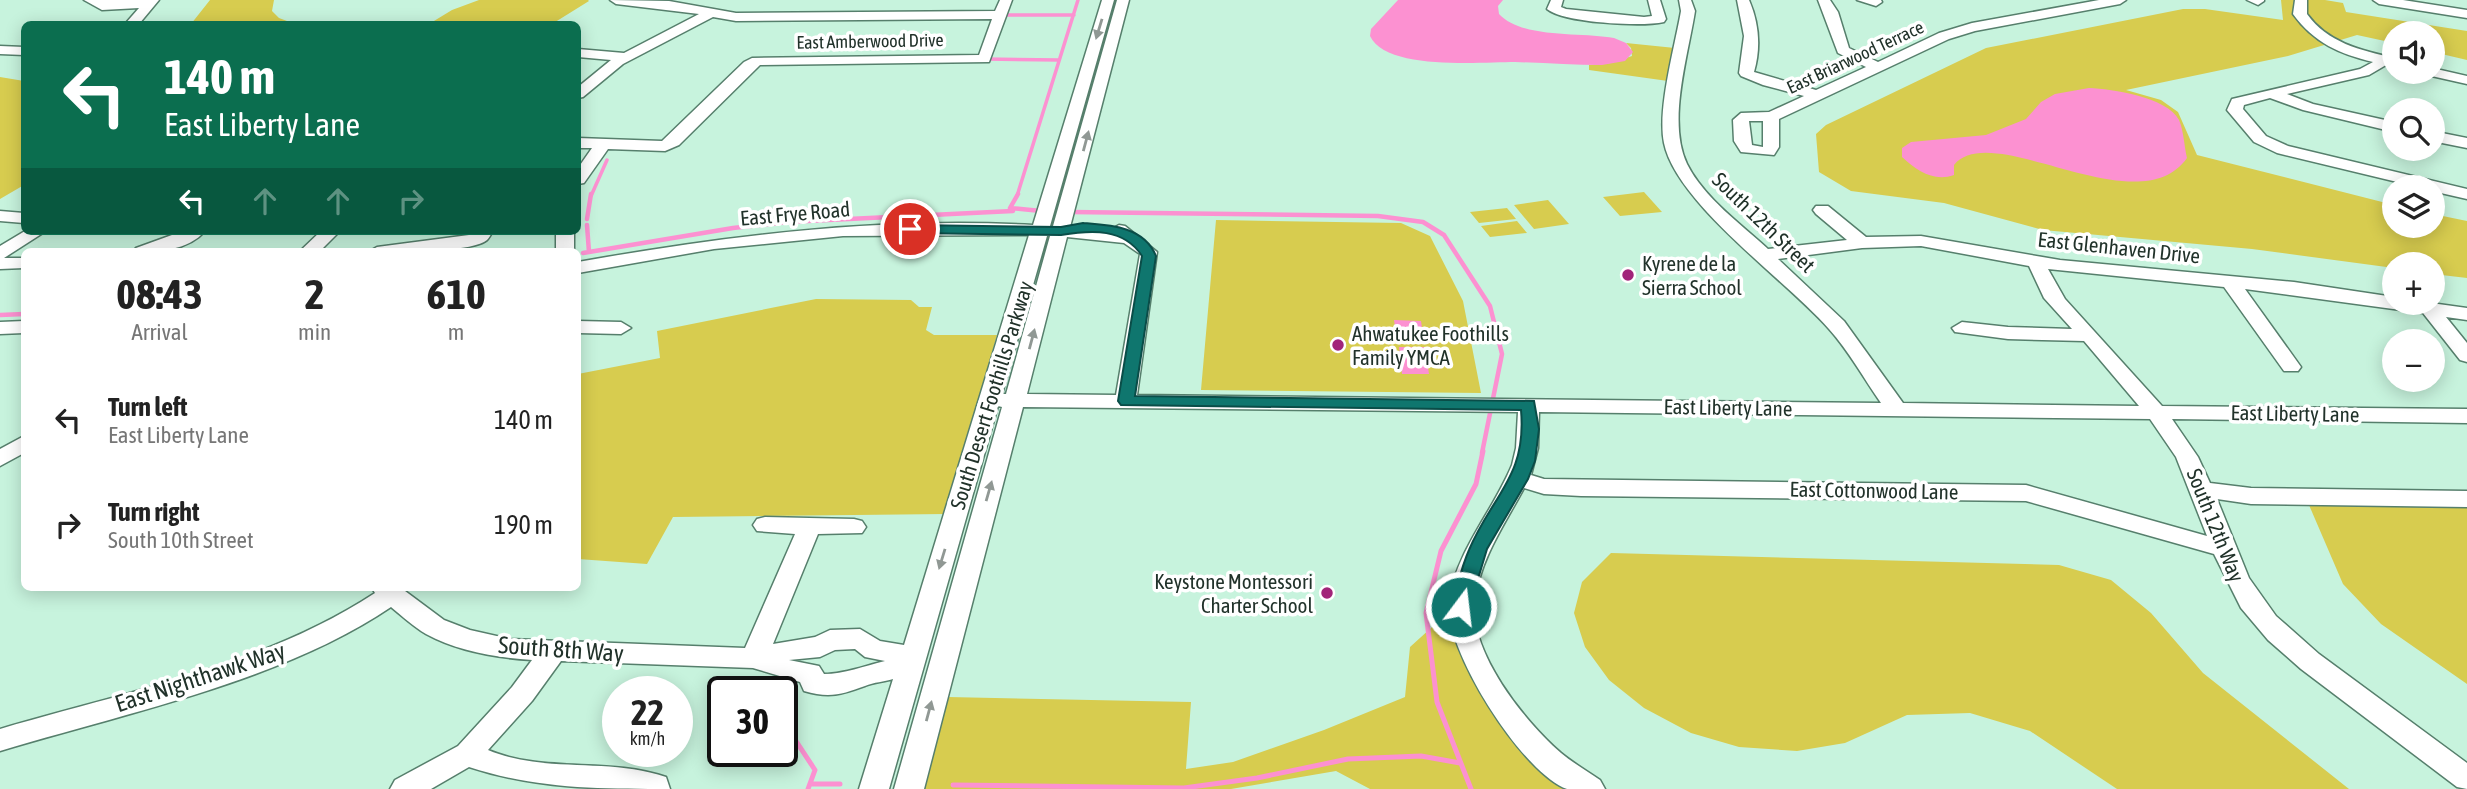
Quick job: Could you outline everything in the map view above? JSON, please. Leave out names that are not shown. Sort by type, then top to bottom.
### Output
[{"type":"street","points":[[90,0],[102,6],[152,2]]},
{"type":"street","points":[[616,0],[672,3],[736,17],[1000,15],[1006,0]]},
{"type":"street","points":[[781,17],[796,0]]},
{"type":"street","name":"South Desert Foothills Parkway","points":[[909,789],[1044,217],[1108,0]]},
{"type":"street","name":"South Desert Foothills Parkway","points":[[874,789],[911,662],[1065,218],[1123,0]]},
{"type":"street","points":[[1557,5],[1653,21],[1660,16],[1654,0]]},
{"type":"street","name":"South 12th Street","points":[[1685,0],[1688,12],[1670,121],[1674,153],[1696,189],[1837,325],[1896,409]]},
{"type":"street","points":[[1742,0],[1749,13],[1750,30],[1746,73],[1757,80],[1785,85],[1817,96]]},
{"type":"street","points":[[1824,0],[1831,12],[1843,50],[1877,67]]},
{"type":"street","points":[[2035,0],[2061,11]]},
{"type":"street","name":"East Briarwood Terrace","points":[[1771,117],[1956,31],[2120,0]]},
{"type":"street","points":[[2301,0],[2300,14],[2322,38],[2339,48],[2382,59]]},
{"type":"street","points":[[2379,0],[2467,14]]},
{"type":"street","points":[[135,21],[152,2]]},
{"type":"street","points":[[581,91],[626,57],[711,13]]},
{"type":"street","name":"East Amberwood Drive","points":[[603,145],[666,146],[748,65],[757,61],[984,59],[1000,15]]},
{"type":"street","points":[[0,50],[21,51]]},
{"type":"street","points":[[581,53],[626,57]]},
{"type":"street","points":[[2382,64],[2364,72],[2237,102],[2234,106],[2260,139],[2293,153],[2467,194]]},
{"type":"street","points":[[2445,75],[2467,80]]},
{"type":"street","points":[[1083,83],[1101,83]]},
{"type":"street","points":[[2270,93],[2308,107],[2382,124]]},
{"type":"street","points":[[2445,139],[2467,143]]},
{"type":"street","points":[[581,143],[603,145]]},
{"type":"street","points":[[581,175],[603,145]]},
{"type":"street","points":[[1822,210],[1862,243]]},
{"type":"street","points":[[0,216],[21,218]]},
{"type":"street","name":"East Frye Road","points":[[581,266],[714,244],[809,233],[910,229],[1044,217],[1065,218],[1129,238],[1148,252],[1126,401]]},
{"type":"street","points":[[0,254],[31,235]]},
{"type":"street","points":[[155,248],[189,235]]},
{"type":"street","points":[[312,248],[327,235]]},
{"type":"street","points":[[400,248],[476,235]]},
{"type":"street","name":"East Glenhaven Drive","points":[[1766,256],[1862,243],[1921,241],[2060,267],[2294,288],[2382,302]]},
{"type":"street","name":"South 12th Way","points":[[2037,262],[2040,279],[2048,291],[2089,335],[2190,460],[2221,548],[2246,597],[2267,623],[2305,658],[2467,779]]},
{"type":"street","points":[[0,264],[21,263]]},
{"type":"street","points":[[2230,282],[2291,367]]},
{"type":"street","name":"East Glenhaven Drive","points":[[2445,311],[2467,314]]},
{"type":"street","points":[[2435,315],[2467,356]]},
{"type":"street","points":[[0,328],[21,327]]},
{"type":"street","points":[[581,327],[621,328]]},
{"type":"street","points":[[1962,328],[2008,333],[2089,335]]},
{"type":"street","name":"East Liberty Lane","points":[[1002,400],[2467,416]]},
{"type":"street","points":[[1522,405],[1530,449],[1519,479],[1478,549],[1461,607],[1468,641],[1478,664],[1518,727],[1550,760],[1590,789]]},
{"type":"street","points":[[0,459],[21,445]]},
{"type":"street","name":"East Cottonwood Lane","points":[[1519,479],[1544,486],[1581,488],[2026,493],[2221,548]]},
{"type":"street","points":[[2202,489],[2251,496],[2467,499]]},
{"type":"street","points":[[765,525],[854,527]]},
{"type":"street","points":[[754,658],[810,526]]},
{"type":"street","name":"South 8th Way","points":[[388,591],[435,627],[466,639],[510,649],[552,653],[754,658],[798,648],[820,647],[830,640],[860,639],[868,646],[884,652],[895,652],[911,662]]},
{"type":"street","name":"East Nighthawk Way","points":[[0,740],[214,676],[277,653],[344,624],[388,591]]},
{"type":"street","points":[[857,677],[868,646]]},
{"type":"street","points":[[810,673],[820,647]]},
{"type":"street","points":[[405,789],[468,754],[522,694],[552,653]]},
{"type":"street","name":"South 8th Way","points":[[754,658],[790,671],[810,673],[814,684],[846,684],[857,677],[911,662]]},
{"type":"street","points":[[468,754],[512,772],[536,776],[631,779],[656,787]]},
{"type":"shaded area","points":[[210,0],[274,0],[272,11],[287,21],[193,21]]},
{"type":"shaded area","points":[[479,0],[589,1],[557,21],[434,21],[452,10]]},
{"type":"shaded area","points":[[1398,0],[1503,0],[1498,6],[1499,14],[1509,22],[1537,31],[1614,38],[1626,43],[1633,52],[1625,61],[1602,65],[1414,60],[1379,47],[1370,36],[1371,29]]},
{"type":"shaded area","points":[[2281,0],[2325,0],[2343,3],[2346,12],[2403,21],[2382,21],[2382,40],[2357,35],[2288,56],[2126,90],[2161,100],[2178,112],[2197,155],[2382,202],[2382,238],[2445,238],[2445,216],[2467,221],[2467,278],[2445,275],[2445,252],[2382,252],[2382,266],[2252,249],[2043,230],[1944,203],[1851,191],[1819,172],[1816,134],[1826,125],[1986,48],[2183,9],[2205,9],[2283,20]]},
{"type":"shaded area","points":[[2445,28],[2467,31],[2467,60],[2445,55]]},
{"type":"shaded area","points":[[1626,43],[1675,48],[1668,81],[1589,70],[1589,65],[1611,63],[1632,56],[1631,48]]},
{"type":"shaded area","points":[[0,77],[21,80],[21,187],[0,199]]},
{"type":"shaded area","points":[[2089,88],[2138,96],[2163,105],[2173,112],[2181,125],[2187,158],[2164,176],[2135,182],[2102,178],[2000,154],[1973,154],[1954,165],[1954,175],[1940,177],[1920,171],[1902,157],[1902,148],[1911,142],[1986,135],[2026,119],[2041,102],[2055,94]]},
{"type":"shaded area","points":[[1644,192],[1662,212],[1620,216],[1603,197]]},
{"type":"shaded area","points":[[1548,200],[1569,224],[1534,229],[1514,205]]},
{"type":"shaded area","points":[[1507,208],[1516,219],[1479,223],[1470,212]]},
{"type":"shaded area","name":"Ahwatukee Foothills Family YMCA","points":[[1216,220],[1401,223],[1430,236],[1463,301],[1481,393],[1201,390]]},
{"type":"shaded area","points":[[1517,221],[1527,233],[1490,237],[1481,226]]},
{"type":"shaded area","points":[[816,299],[911,300],[919,307],[932,307],[926,330],[934,335],[997,335],[946,514],[673,517],[647,564],[581,559],[581,373],[660,358],[657,331]]},
{"type":"shaded area","points":[[1394,320],[1421,321],[1424,341],[1397,340]]},
{"type":"shaded area","points":[[1399,347],[1425,347],[1429,374],[1402,374]]},
{"type":"shaded area","points":[[2309,505],[2467,508],[2467,684],[2381,624],[2343,584]]},
{"type":"shaded area","points":[[1611,553],[2059,565],[2111,580],[2151,613],[2203,673],[2349,789],[2117,789],[2030,731],[1970,713],[1907,715],[1845,743],[1797,751],[1739,747],[1691,733],[1644,708],[1609,680],[1585,647],[1574,613],[1582,582]]},
{"type":"shaded area","points":[[1452,609],[1467,664],[1575,789],[1370,789],[1336,771],[1231,789],[922,789],[948,697],[1191,702],[1186,769],[1233,762],[1324,730],[1405,697],[1410,647]]},
{"type":"waterway","points":[[1073,15],[1078,0]]},
{"type":"waterway","points":[[1001,15],[1073,15]]},
{"type":"waterway","points":[[1017,195],[1073,15]]},
{"type":"waterway","points":[[984,59],[1059,60]]},
{"type":"waterway","points":[[591,196],[607,160]]},
{"type":"waterway","points":[[587,219],[591,194]]},
{"type":"waterway","points":[[1017,195],[1010,208],[1041,211]]},
{"type":"waterway","points":[[589,252],[733,228],[787,222],[1013,211]]},
{"type":"waterway","points":[[1071,212],[1378,216],[1423,222],[1444,235],[1490,306],[1502,354],[1482,453]]},
{"type":"waterway","points":[[587,225],[589,252]]},
{"type":"waterway","points":[[583,253],[589,252]]},
{"type":"waterway","points":[[0,315],[21,314]]},
{"type":"waterway","points":[[1471,789],[1437,702],[1426,613],[1441,551],[1476,484],[1483,451]]},
{"type":"waterway","points":[[798,744],[815,770],[808,789]]},
{"type":"waterway","points":[[953,785],[1184,788],[1257,778],[1348,759],[1421,756],[1460,763]]},
{"type":"waterway","points":[[810,784],[840,784]]},
{"type":"place","name":"Kyrene de la Sierra School","points":[[1628,275]]},
{"type":"place","name":"Ahwatukee Foothills Family YMCA","points":[[1338,345]]},
{"type":"place","name":"Keystone Montessori Charter School","points":[[1327,593]]},
{"type":"route","points":[[910,229],[1061,231],[1083,227],[1116,229],[1125,233],[1148,252],[1149,256],[1126,401],[1528,405],[1531,429],[1527,461],[1478,549],[1461,607]]}]
